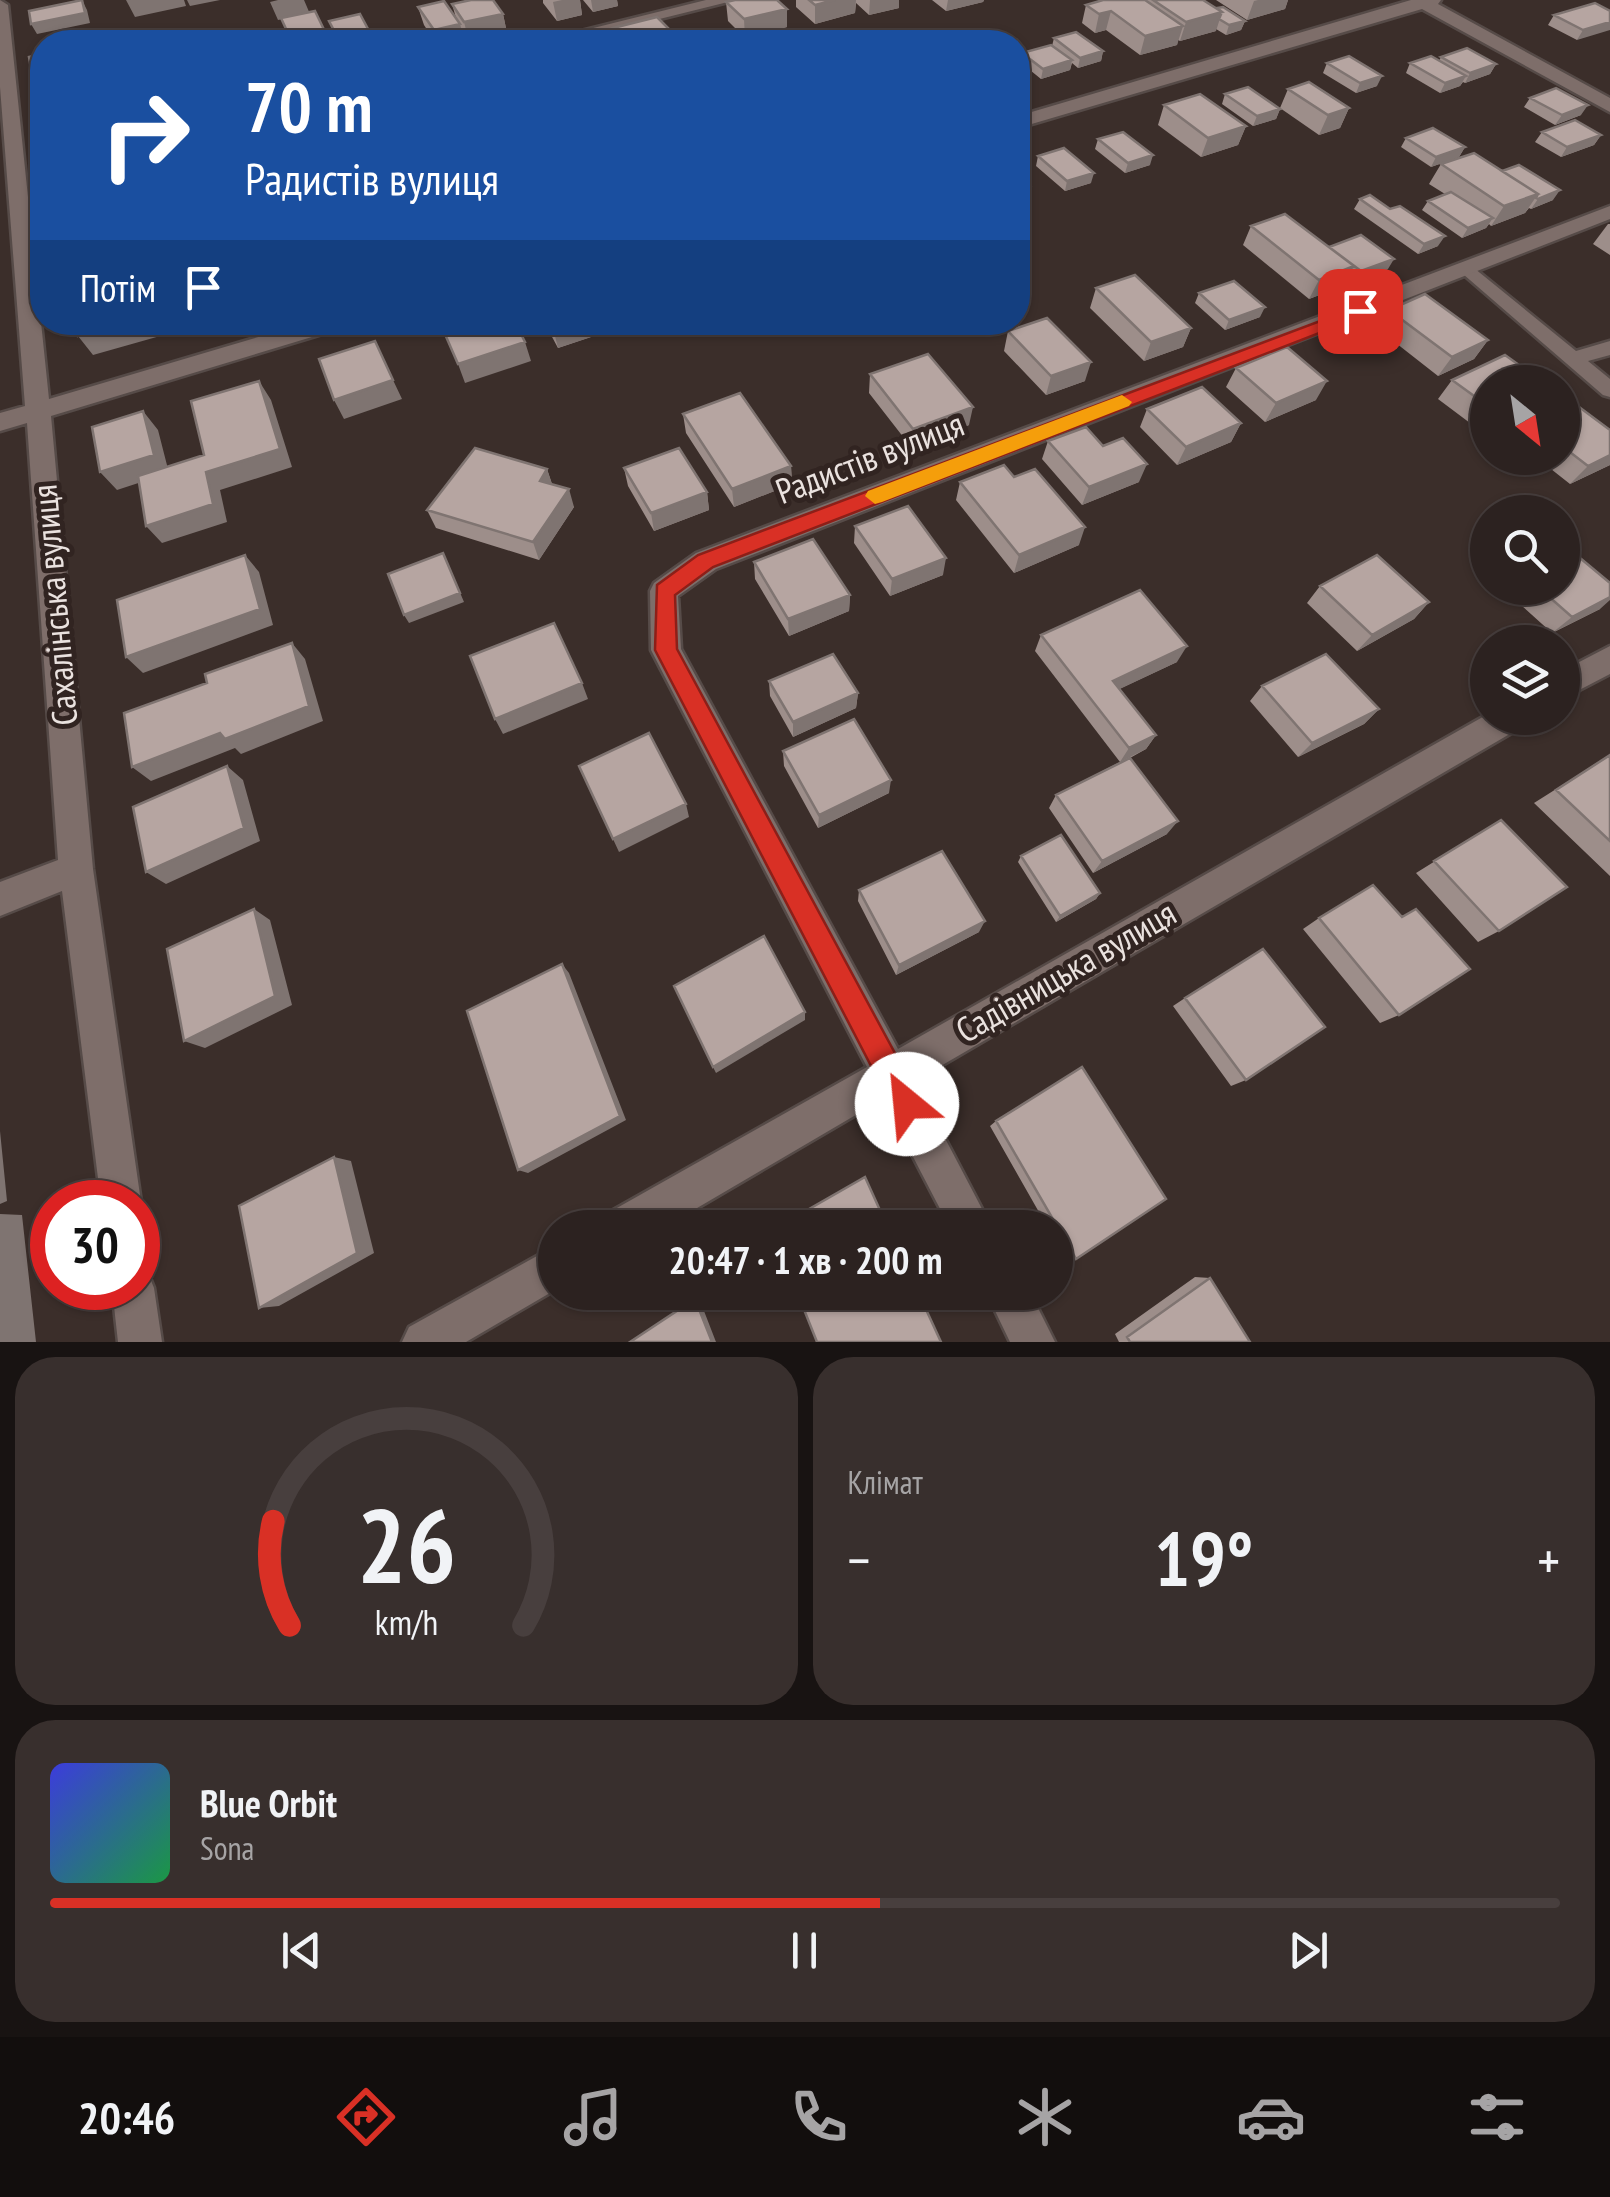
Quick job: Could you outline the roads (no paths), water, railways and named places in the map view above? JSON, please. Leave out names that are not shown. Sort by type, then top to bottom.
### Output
[{"type":"street","points":[[598,30],[728,0]]},
{"type":"street","points":[[1030,118],[1426,1],[1610,106]]},
{"type":"street","name":"Сахалінська вулиця","points":[[1,2],[30,294]]},
{"type":"street","name":"Радистів вулиця","points":[[890,1073],[666,650],[664,592],[706,561],[1610,212]]},
{"type":"street","name":"Сахалінська вулиця","points":[[33,335],[76,869],[118,1180]]},
{"type":"street","points":[[0,422],[293,335]]},
{"type":"street","points":[[1580,676],[1610,659]]},
{"type":"street","name":"Садівницька вулиця","points":[[654,1210],[1478,735]]},
{"type":"street","points":[[0,899],[76,869]]},
{"type":"street","points":[[890,1073],[962,1210]]},
{"type":"street","points":[[424,1342],[538,1277]]},
{"type":"street","points":[[136,1310],[140,1342]]},
{"type":"street","points":[[1016,1310],[1033,1342]]},
{"type":"lane","points":[[1468,270],[1610,390]]},
{"type":"lane","points":[[1574,358],[1610,348]]}]
